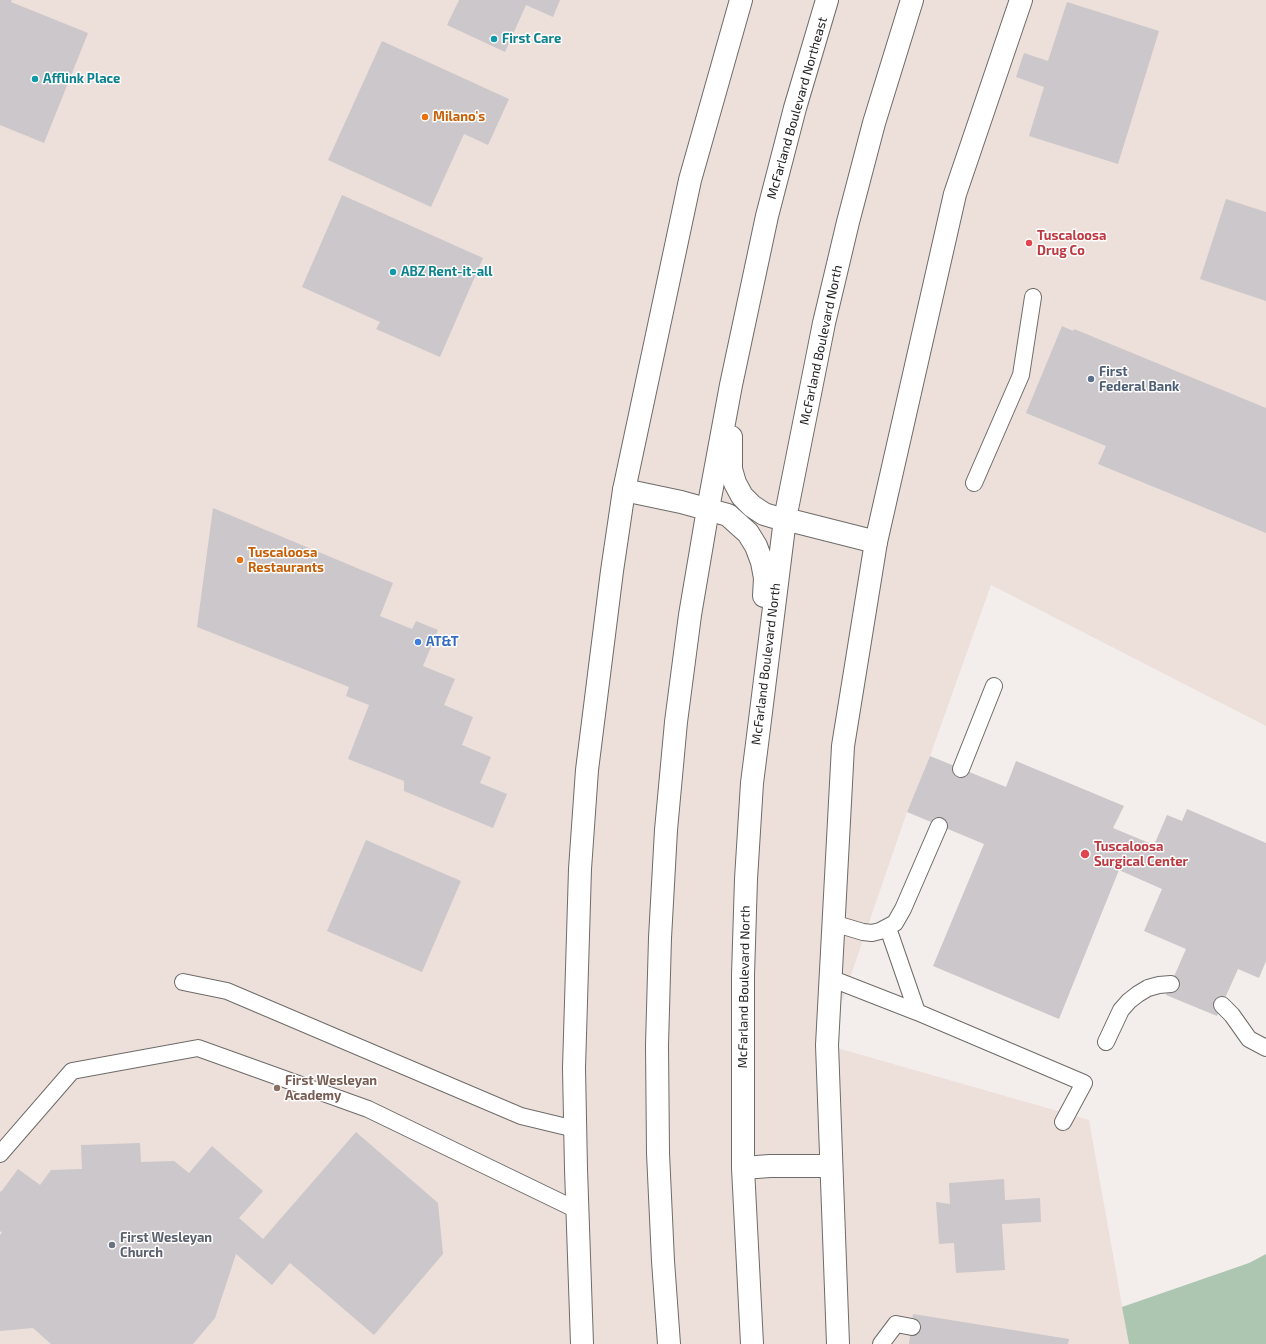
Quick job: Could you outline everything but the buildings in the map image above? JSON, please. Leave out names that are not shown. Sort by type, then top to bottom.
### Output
[{"type":"main road","points":[[582,1344],[574,1068],[580,869],[588,770],[612,571],[624,490],[690,180],[741,0]]},
{"type":"main road","name":"McFarland Boulevard Northeast","points":[[731,385],[767,216],[795,108],[827,0]]},
{"type":"main road","name":"McFarland Boulevard North","points":[[752,1344],[743,1168],[743,975],[746,879],[752,783],[767,655],[785,519],[824,323],[848,222],[874,123],[912,0]]},
{"type":"main road","points":[[838,1344],[826,1045],[843,746],[876,542],[955,194],[1021,0]]},
{"type":"main road","points":[[731,385],[731,469],[735,483],[742,496],[752,506],[764,514],[876,542]]},
{"type":"main road","points":[[669,1344],[662,1261],[658,1153],[657,1045],[660,938],[666,830],[676,722],[690,615],[731,385]]},
{"type":"main road","points":[[624,490],[681,502],[728,515],[748,533],[756,546],[762,562],[765,578],[764,594],[767,655]]},
{"type":"main road","points":[[743,1168],[770,1166],[831,1166]]},
{"type":"lane","points":[[974,483],[1021,375],[1033,297]]},
{"type":"lane","points":[[961,769],[994,686]]},
{"type":"lane","points":[[833,922],[863,932],[880,932],[895,923],[900,916],[939,826]]},
{"type":"lane","points":[[888,928],[917,1012]]},
{"type":"lane","points":[[830,978],[917,1012],[1084,1083],[1063,1122]]},
{"type":"lane","points":[[183,982],[227,991],[521,1116],[575,1128]]},
{"type":"lane","points":[[1106,1042],[1122,1010],[1129,1001],[1148,988],[1171,984]]},
{"type":"lane","points":[[1222,1005],[1232,1015],[1249,1038],[1266,1048]]},
{"type":"lane","points":[[0,1154],[72,1071],[198,1048],[368,1109],[577,1210]]},
{"type":"lane","points":[[881,1344],[896,1324],[912,1327]]},
{"type":"shaded area","points":[[0,0],[1266,0],[1266,726],[991,585],[930,756],[907,812],[827,1045],[1089,1120],[1129,1344],[0,1344]]},
{"type":"green space","points":[[1266,1254],[1266,1344],[1129,1344],[1122,1307],[1249,1263]]},
{"type":"place","name":"First Care","points":[[494,39]]},
{"type":"place","name":"Afflink Place","points":[[35,79]]},
{"type":"place","name":"Milano's","points":[[425,117]]},
{"type":"place","name":"Tuscaloosa Drug Co","points":[[1029,243]]},
{"type":"place","name":"ABZ Rent-it-all","points":[[393,272]]},
{"type":"place","name":"First Federal Bank","points":[[1091,379]]},
{"type":"place","name":"Tuscaloosa Restaurants","points":[[240,560]]},
{"type":"place","name":"AT&T","points":[[418,642]]},
{"type":"place","name":"Tuscaloosa Surgical Center","points":[[1085,854]]},
{"type":"place","name":"First Wesleyan Academy","points":[[277,1088]]},
{"type":"place","name":"First Wesleyan Church","points":[[112,1245]]}]
